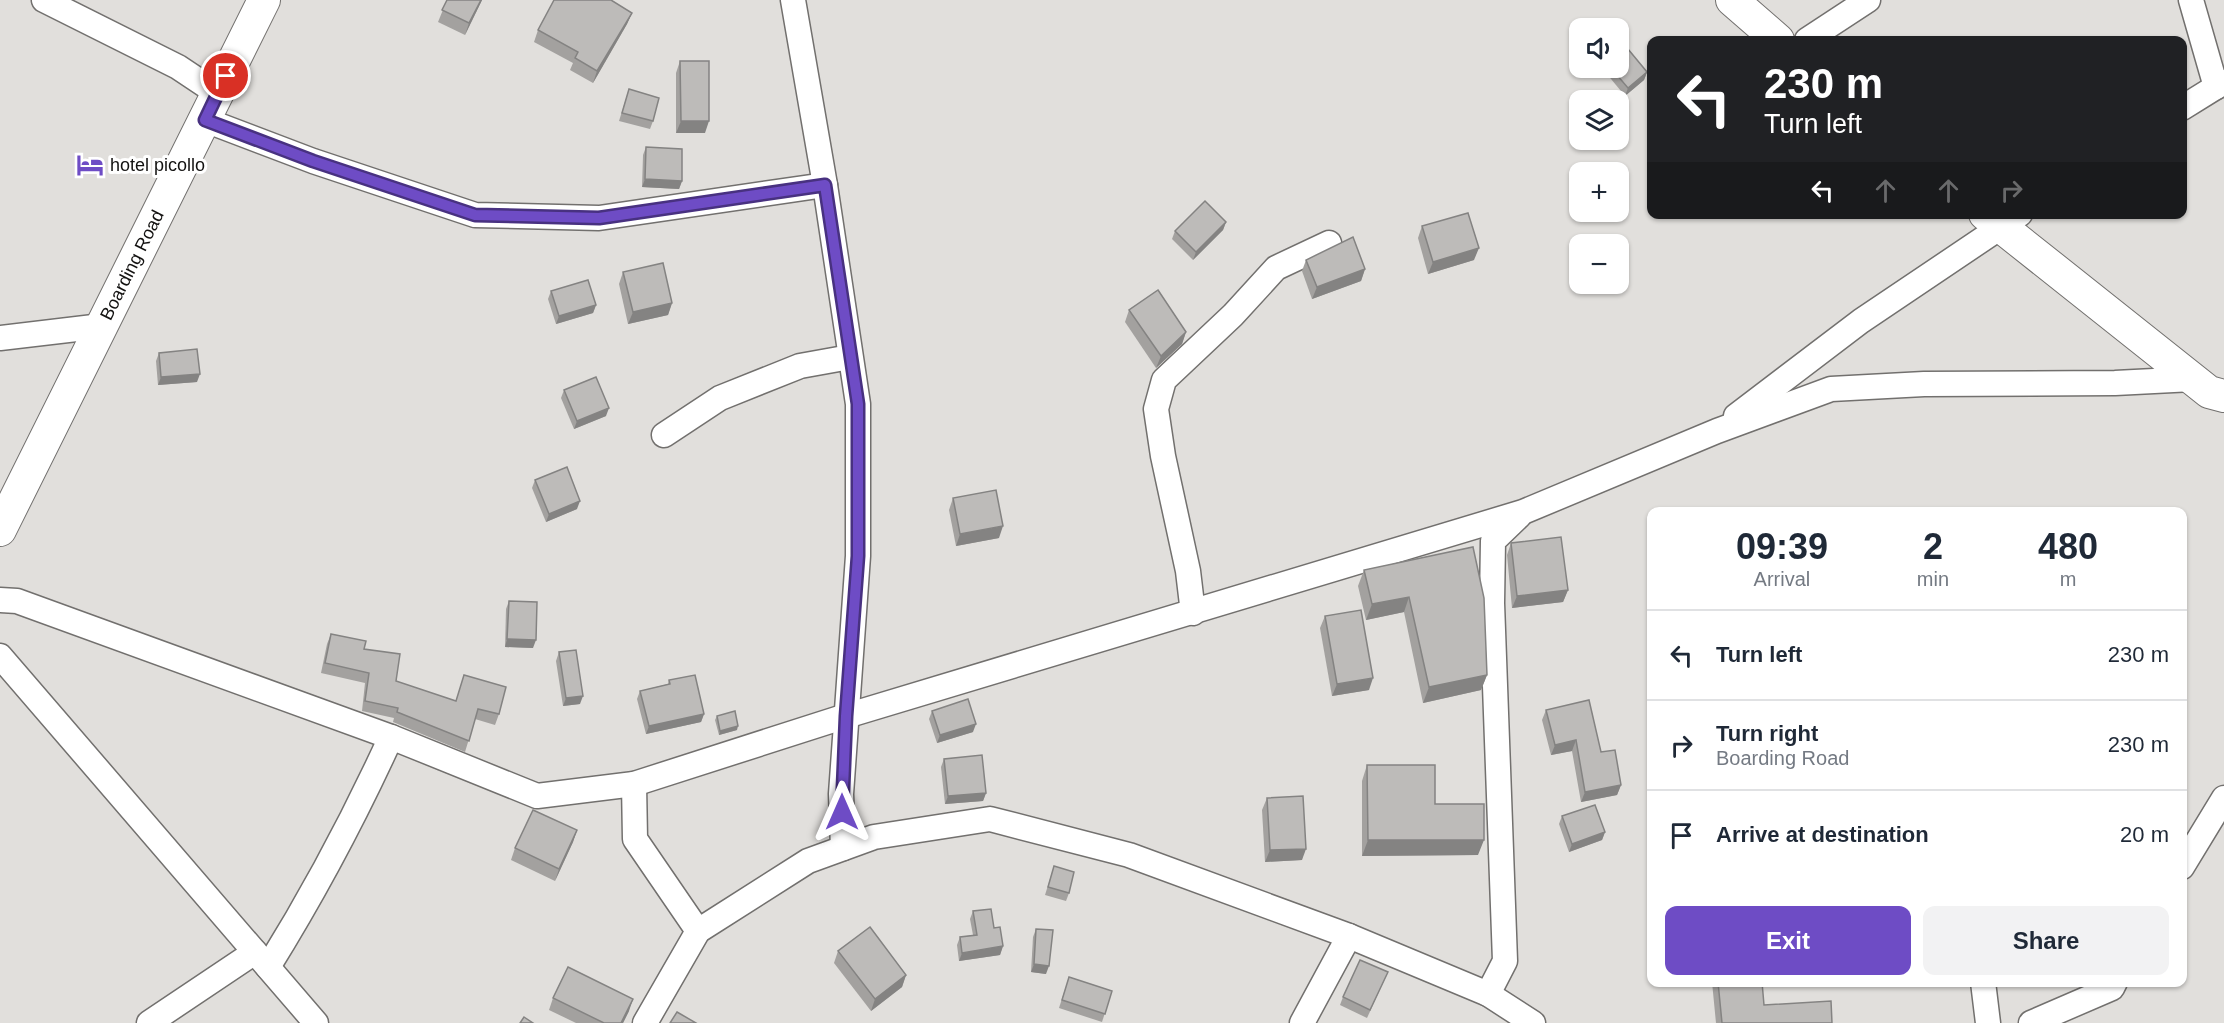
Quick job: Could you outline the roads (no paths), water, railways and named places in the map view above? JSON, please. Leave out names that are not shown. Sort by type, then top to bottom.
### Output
[{"type":"main road","name":"Boarding Road","points":[[0,530],[264,0]]},
{"type":"main road","points":[[1731,0],[1773,36]]},
{"type":"main road","points":[[2002,219],[2209,392],[2224,396]]},
{"type":"street","points":[[44,0],[178,67],[211,107],[313,161],[475,215],[599,218],[825,185]]},
{"type":"street","points":[[793,0],[825,185],[858,404],[858,556],[841,794],[843,848]]},
{"type":"street","points":[[1813,36],[1868,0]]},
{"type":"street","points":[[2187,105],[2220,84],[2192,0]]},
{"type":"street","points":[[1718,431],[1861,321],[2002,219]]},
{"type":"street","points":[[1193,613],[1188,571],[1163,456],[1156,409],[1164,380],[1233,315],[1276,268],[1329,243]]},
{"type":"street","points":[[0,338],[102,326]]},
{"type":"street","points":[[664,435],[720,398],[800,366],[850,357]]},
{"type":"street","points":[[0,600],[17,601],[391,737],[537,796],[634,784],[846,716],[1523,512],[1718,431],[1831,389],[1924,384],[2115,383],[2193,379]]},
{"type":"street","points":[[1488,993],[1505,961],[1492,603],[1493,541],[1523,512]]},
{"type":"street","points":[[0,656],[316,1023]]},
{"type":"street","points":[[149,1023],[261,960],[305,908],[363,798],[391,737]]},
{"type":"street","points":[[634,784],[635,839],[698,931]]},
{"type":"street","points":[[2187,859],[2224,798]]},
{"type":"street","points":[[645,1023],[698,931],[808,861],[874,837],[990,819],[1129,855],[1349,936],[1488,993],[1533,1023]]},
{"type":"street","points":[[1302,1023],[1349,936]]},
{"type":"street","points":[[1984,987],[1988,1023]]},
{"type":"street","points":[[2031,1023],[2112,987]]},
{"type":"place","name":"hotel picollo","points":[[90,165]]}]
